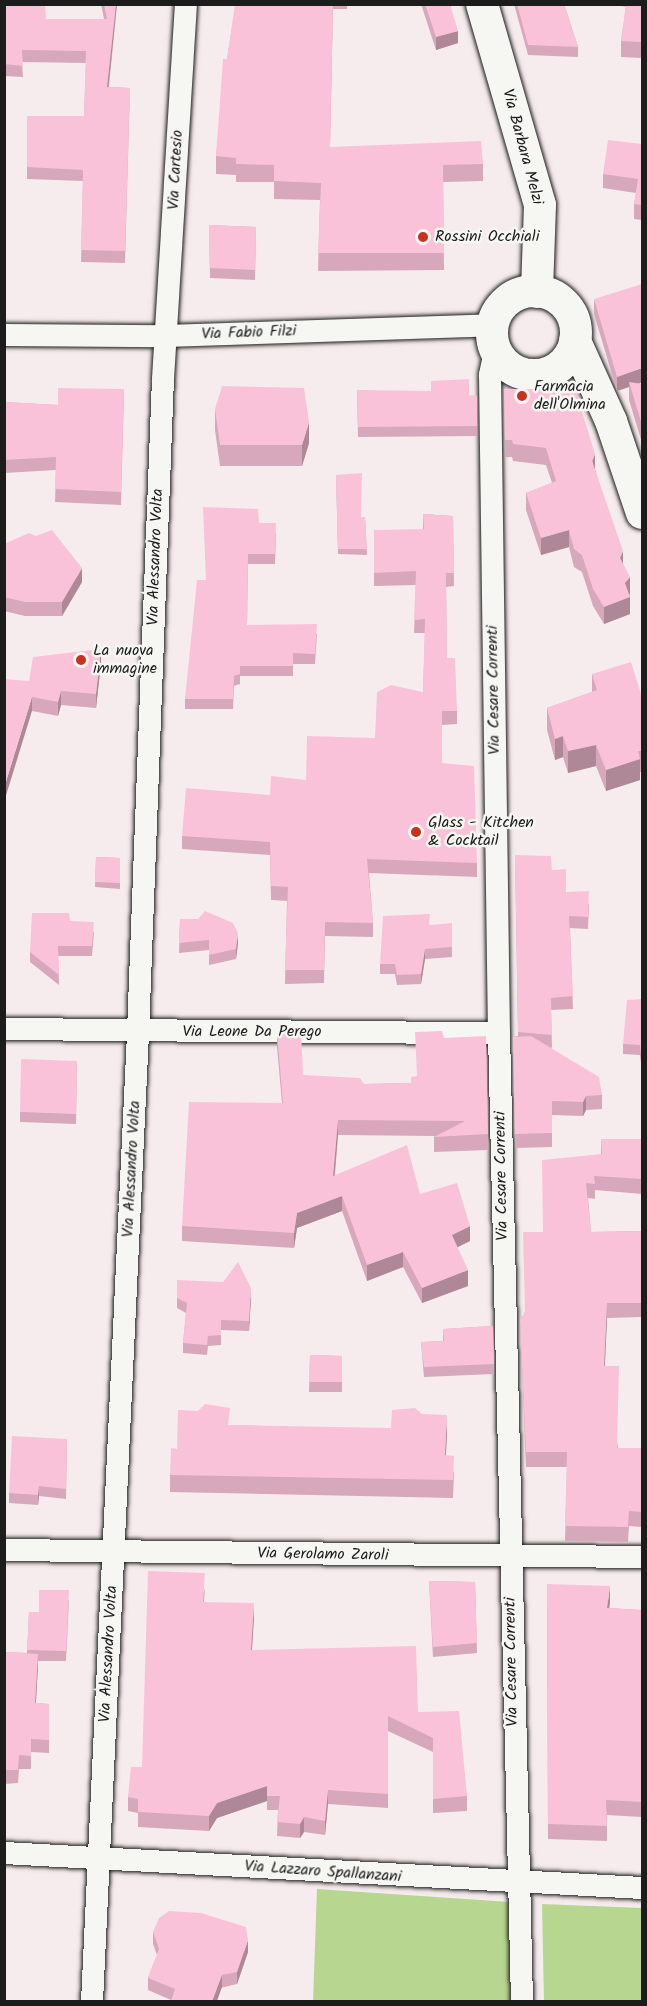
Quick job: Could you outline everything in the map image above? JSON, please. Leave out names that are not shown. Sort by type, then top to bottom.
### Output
[{"type":"street","name":"Via Cartesio","points":[[166,336],[186,4]]},
{"type":"street","name":"Via Barbara Melzi","points":[[482,4],[540,205],[537,292]]},
{"type":"street","points":[[610,421],[573,386],[513,370],[494,338],[504,304],[514,296],[537,292],[560,300],[568,309],[574,325],[575,341],[610,421],[642,513]]},
{"type":"street","name":"Via Fabio Filzi","points":[[4,335],[494,338]]},
{"type":"street","name":"Via Alessandro Volta","points":[[92,2001],[138,1032],[166,336]]},
{"type":"street","name":"Via Cesare Correnti","points":[[494,338],[490,375],[499,1033],[516,1883],[522,2001]]},
{"type":"street","points":[[537,375],[562,364],[575,341]]},
{"type":"street","name":"Via Leone Da Perego","points":[[4,1029],[138,1032],[499,1033]]},
{"type":"street","name":"Via Gerolamo Zaroli","points":[[4,1550],[642,1557]]},
{"type":"street","name":"Via Lazzaro Spallanzani","points":[[4,1853],[516,1883],[642,1888]]},
{"type":"green space","points":[[317,1889],[510,1902],[511,2001],[313,2002]]},
{"type":"green space","points":[[542,1904],[642,1908],[642,2001],[544,2001]]},
{"type":"building","points":[[4,4],[45,4],[46,19],[107,19],[104,4],[116,4],[107,87],[130,88],[125,251],[81,250],[83,170],[27,167],[27,116],[84,116],[86,51],[22,50],[23,66],[4,64]]},
{"type":"building","points":[[235,4],[333,4],[330,147],[481,141],[483,164],[443,165],[444,253],[318,253],[321,183],[274,181],[274,165],[236,164],[236,158],[216,156],[223,59],[227,59]]},
{"type":"building","points":[[425,4],[450,4],[458,31],[436,37]]},
{"type":"building","points":[[517,4],[564,4],[578,47],[528,45]]},
{"type":"building","points":[[626,4],[642,4],[642,42],[621,41]]},
{"type":"building","points":[[608,140],[642,144],[642,205],[634,204],[638,179],[603,174]]},
{"type":"building","points":[[209,225],[256,227],[255,270],[210,268]]},
{"type":"building","points":[[642,284],[642,368],[617,377],[594,299]]},
{"type":"building","points":[[469,379],[469,396],[477,396],[477,426],[358,427],[357,390],[431,391],[431,381]]},
{"type":"building","points":[[629,382],[642,384],[642,425]]},
{"type":"building","points":[[222,386],[304,388],[309,422],[302,445],[220,445],[215,409]]},
{"type":"building","points":[[58,388],[124,389],[121,492],[55,489],[56,457],[4,460],[4,402],[58,405]]},
{"type":"building","points":[[504,389],[575,389],[595,454],[592,461],[623,551],[620,558],[630,577],[625,583],[630,597],[604,607],[593,589],[582,555],[574,549],[569,530],[541,538],[526,493],[556,481],[546,448],[513,444],[512,440],[505,440]]},
{"type":"building","points":[[362,473],[361,518],[365,517],[367,549],[338,549],[336,475]]},
{"type":"building","points":[[203,507],[258,509],[259,523],[276,523],[275,554],[248,554],[247,625],[317,624],[315,654],[293,653],[293,666],[240,666],[240,674],[234,676],[233,699],[185,699],[197,580],[206,580]]},
{"type":"building","points":[[423,514],[453,516],[454,573],[446,573],[447,658],[455,658],[457,711],[442,711],[442,763],[474,766],[477,863],[367,859],[373,923],[325,922],[324,970],[285,970],[288,887],[271,886],[270,842],[182,836],[186,788],[270,795],[271,776],[306,780],[307,736],[375,738],[377,692],[391,685],[423,692],[425,619],[414,620],[416,571],[374,573],[374,530],[424,529]]},
{"type":"building","points":[[52,530],[82,568],[62,602],[25,602],[4,597],[4,544],[29,533],[36,536]]},
{"type":"building","points":[[101,649],[96,694],[61,691],[58,702],[32,697],[4,788],[4,679],[29,681],[33,657]]},
{"type":"building","points":[[631,662],[642,697],[642,751],[638,751],[640,759],[606,770],[596,745],[568,751],[563,736],[555,739],[547,708],[597,690],[592,674]]},
{"type":"building","points":[[515,855],[551,856],[552,870],[566,869],[566,892],[589,891],[588,917],[569,916],[573,996],[551,998],[552,1035],[518,1032]]},
{"type":"building","points":[[96,857],[120,858],[120,883],[95,882]]},
{"type":"building","points":[[205,911],[233,923],[238,933],[236,949],[209,955],[209,940],[179,943],[180,919],[198,919]]},
{"type":"building","points":[[32,913],[69,913],[70,921],[94,922],[92,946],[58,946],[59,975],[30,952]]},
{"type":"building","points":[[430,914],[429,925],[452,923],[452,947],[425,949],[421,974],[397,975],[395,964],[380,964],[383,916]]},
{"type":"building","points":[[642,999],[641,1054],[640,1045],[623,1044],[627,1000]]},
{"type":"building","points":[[301,1030],[303,1075],[360,1078],[364,1084],[411,1083],[411,1077],[417,1076],[415,1032],[442,1031],[444,1038],[486,1036],[488,1134],[434,1137],[465,1121],[338,1120],[333,1176],[407,1145],[420,1194],[457,1183],[470,1226],[452,1235],[468,1270],[422,1288],[403,1252],[367,1265],[342,1196],[297,1213],[294,1233],[182,1226],[189,1102],[283,1103],[277,1032]]},
{"type":"building","points":[[531,1036],[599,1077],[602,1095],[586,1096],[583,1102],[552,1101],[552,1133],[515,1134],[513,1037]]},
{"type":"building","points":[[21,1059],[77,1061],[76,1114],[20,1112]]},
{"type":"building","points":[[601,1139],[642,1139],[642,1179],[594,1176],[595,1184],[586,1183],[591,1232],[642,1231],[642,1303],[607,1303],[604,1366],[619,1366],[617,1448],[642,1448],[642,1512],[629,1511],[628,1527],[565,1526],[567,1452],[526,1452],[520,1319],[525,1314],[523,1232],[543,1232],[542,1160],[602,1154]]},
{"type":"building","points":[[238,1262],[251,1288],[249,1321],[221,1320],[221,1335],[208,1336],[207,1345],[183,1343],[187,1303],[177,1298],[177,1280],[223,1282]]},
{"type":"building","points":[[493,1326],[494,1364],[424,1367],[421,1342],[444,1341],[443,1329]]},
{"type":"building","points":[[310,1355],[342,1356],[342,1382],[309,1382]]},
{"type":"building","points":[[205,1404],[230,1408],[228,1425],[391,1428],[392,1410],[415,1408],[422,1414],[447,1415],[445,1455],[454,1456],[453,1480],[170,1475],[171,1448],[177,1449],[178,1410],[198,1411]]},
{"type":"building","points":[[12,1436],[67,1439],[66,1489],[39,1486],[38,1495],[9,1493]]},
{"type":"building","points":[[148,1571],[205,1573],[203,1602],[254,1603],[251,1650],[416,1646],[418,1712],[459,1711],[467,1796],[433,1799],[433,1738],[388,1716],[388,1794],[328,1790],[325,1821],[304,1817],[300,1824],[277,1822],[280,1796],[267,1796],[267,1786],[217,1803],[209,1816],[138,1812],[138,1799],[128,1797],[131,1767],[142,1767]]},
{"type":"building","points":[[429,1581],[475,1582],[477,1643],[433,1647]]},
{"type":"building","points":[[547,1584],[610,1586],[607,1608],[642,1610],[642,1802],[606,1800],[607,1826],[548,1824]]},
{"type":"building","points":[[39,1590],[69,1590],[66,1651],[27,1650],[29,1612],[39,1612]]},
{"type":"building","points":[[4,1652],[38,1654],[35,1703],[49,1704],[49,1740],[31,1739],[31,1756],[19,1755],[18,1770],[4,1770]]},
{"type":"building","points":[[169,1911],[201,1913],[246,1927],[248,1940],[237,1972],[222,1975],[212,2001],[171,2001],[175,1989],[148,1978],[159,1949],[153,1932],[159,1918]]},
{"type":"place","name":"Rossini Occhiali","points":[[423,237]]},
{"type":"place","name":"Farmacia dell'Olmina","points":[[522,396]]},
{"type":"place","name":"La nuova immagine","points":[[81,660]]},
{"type":"place","name":"Glass - Kitchen & Cocktail","points":[[416,832]]}]
